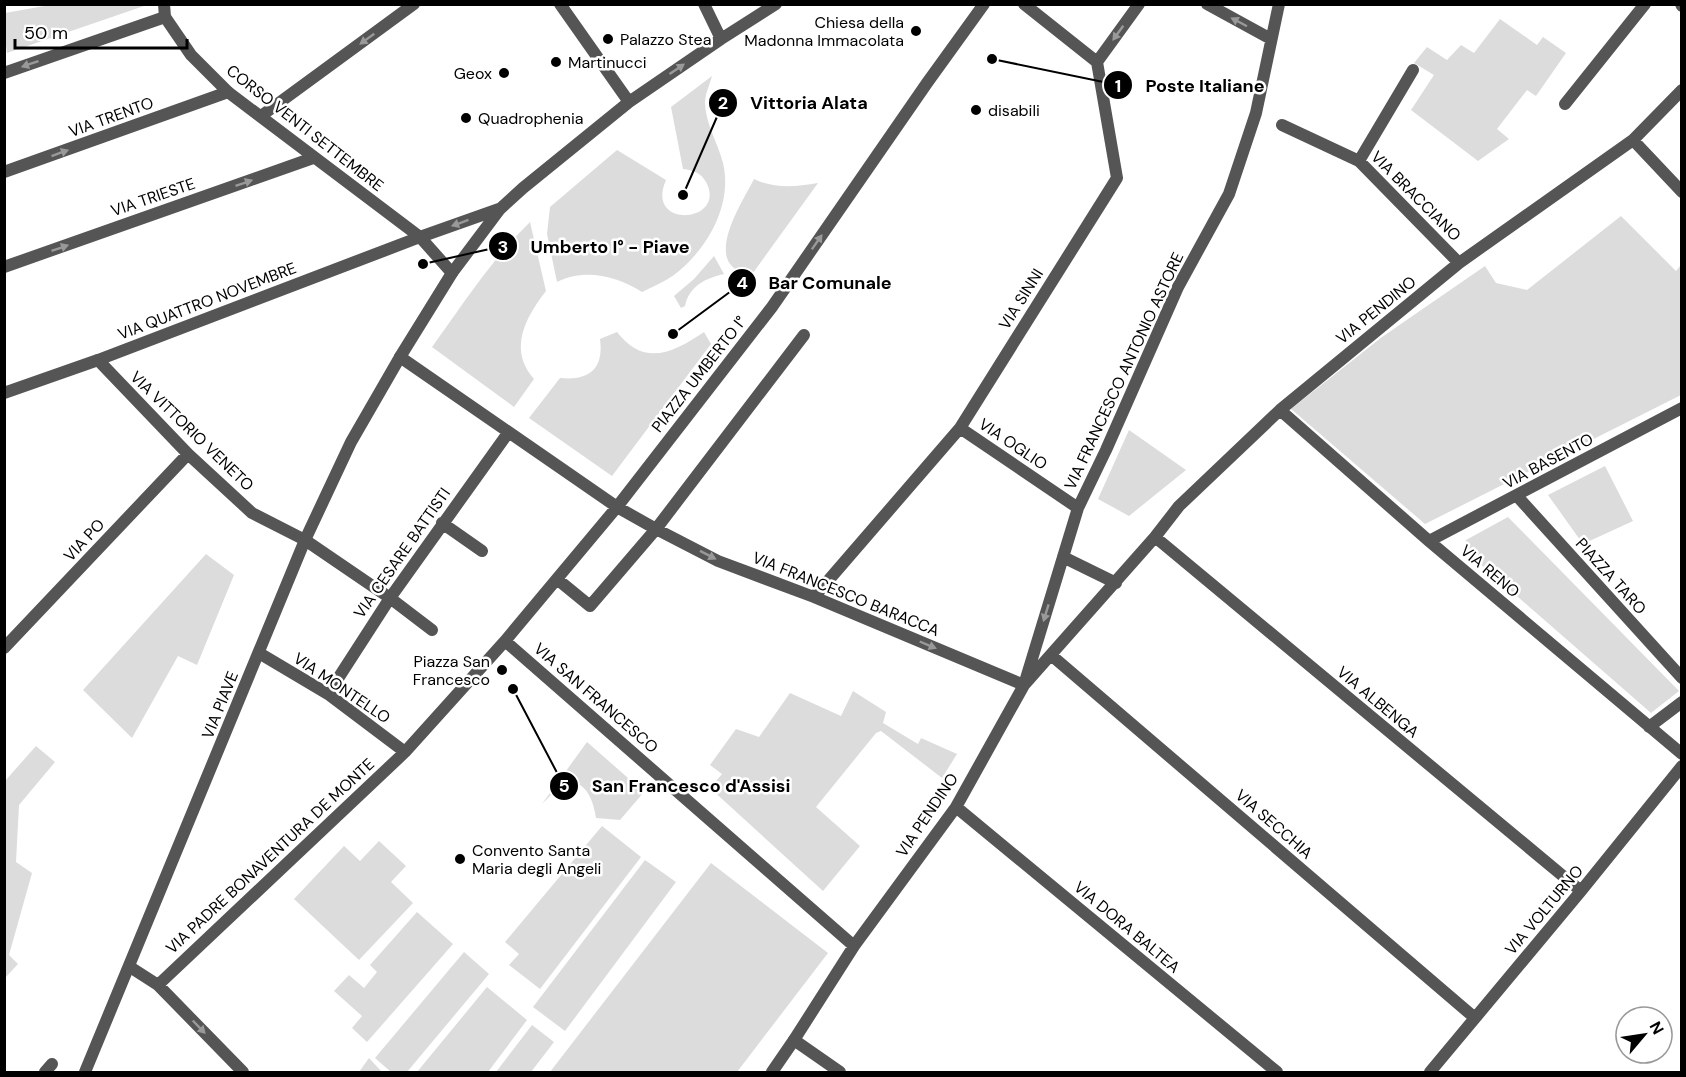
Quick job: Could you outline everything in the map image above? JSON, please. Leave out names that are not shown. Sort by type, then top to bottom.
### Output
[{"type":"street","points":[[261,116],[414,4]]},
{"type":"street","points":[[560,4],[629,102]]},
{"type":"street","points":[[704,4],[721,39]]},
{"type":"street","points":[[656,529],[617,507],[400,357],[453,273],[500,209],[629,102],[776,4]]},
{"type":"street","name":"PIAZZA UMBERTO I°","points":[[617,507],[784,290],[984,4]]},
{"type":"street","points":[[1024,4],[1096,62],[1139,4]]},
{"type":"street","points":[[1208,4],[1271,39]]},
{"type":"street","name":"VIA FRANCESCO ANTONIO ASTORE","points":[[1024,686],[1078,508],[1178,287],[1229,194],[1256,113],[1279,4]]},
{"type":"street","points":[[1565,104],[1645,4]]},
{"type":"street","points":[[4,73],[164,11]]},
{"type":"street","name":"CORSO VENTI SETTEMBRE","points":[[164,11],[191,55],[228,92],[420,237]]},
{"type":"street","name":"VIA SINNI","points":[[814,597],[960,428],[1117,178],[1096,62]]},
{"type":"street","points":[[1359,161],[1413,69]]},
{"type":"street","name":"VIA PENDINO","points":[[772,1072],[854,946],[956,807],[1024,686],[1116,583],[1179,506],[1280,410],[1459,263],[1633,140],[1682,90]]},
{"type":"street","name":"VIA TRENTO","points":[[4,172],[228,92]]},
{"type":"street","name":"VIA BRACCIANO","points":[[1282,124],[1359,161],[1459,263]]},
{"type":"street","points":[[1633,140],[1682,192]]},
{"type":"street","name":"VIA TRIESTE","points":[[4,267],[314,158]]},
{"type":"street","points":[[453,273],[420,237],[500,209]]},
{"type":"street","name":"VIA QUATTRO NOVEMBRE","points":[[4,393],[98,360],[420,237]]},
{"type":"street","points":[[557,579],[590,606],[656,529],[804,335]]},
{"type":"street","name":"VIA PIAVE","points":[[85,1072],[305,540],[351,442],[400,357]]},
{"type":"street","name":"VIA VITTORIO VENETO","points":[[98,360],[188,454],[252,513],[305,540],[390,598],[432,630]]},
{"type":"street","name":"VIA BASENTO","points":[[1429,541],[1682,408]]},
{"type":"street","name":"VIA RENO","points":[[1280,410],[1429,541],[1682,754]]},
{"type":"street","name":"VIA OGLIO","points":[[960,428],[1078,508]]},
{"type":"street","name":"VIA CESARE BATTISTI","points":[[327,694],[442,523],[508,433]]},
{"type":"street","name":"VIA PO","points":[[4,648],[188,454]]},
{"type":"street","name":"PIAZZA TARO","points":[[1517,496],[1682,678]]},
{"type":"street","points":[[405,752],[505,641],[617,507]]},
{"type":"street","points":[[442,523],[482,551]]},
{"type":"street","name":"VIA FRANCESCO BARACCA","points":[[656,529],[718,561],[814,597],[1024,686]]},
{"type":"street","name":"VIA ALBENGA","points":[[1155,537],[1581,891]]},
{"type":"street","points":[[1063,557],[1116,583]]},
{"type":"street","name":"VIA SAN FRANCESCO","points":[[505,641],[854,946]]},
{"type":"street","name":"VIA MONTELLO","points":[[259,653],[327,694],[405,752]]},
{"type":"street","name":"VIA SECCHIA","points":[[1051,655],[1475,1018]]},
{"type":"street","points":[[1649,727],[1682,702]]},
{"type":"street","name":"VIA PADRE BONAVENTURA DE MONTE","points":[[158,985],[405,752]]},
{"type":"street","name":"VIA VOLTURNO","points":[[1430,1072],[1682,766]]},
{"type":"street","name":"VIA DORA BALTEA","points":[[956,807],[1277,1072]]},
{"type":"street","points":[[130,967],[158,985],[243,1072]]},
{"type":"street","points":[[794,1040],[840,1072]]},
{"type":"shaded area","points":[[50,5],[144,5],[7,53],[5,13]]},
{"type":"shaded area","points":[[1500,19],[1537,45],[1543,37],[1566,53],[1536,96],[1527,90],[1497,129],[1509,139],[1478,161],[1411,110],[1434,75],[1414,63],[1427,47],[1447,60],[1461,45],[1474,53]]},
{"type":"shaded area","points":[[712,76],[706,96],[706,110],[709,125],[721,155],[725,179],[721,210],[707,240],[686,265],[674,275],[642,292],[622,282],[600,276],[578,275],[557,282],[547,234],[550,207],[617,150],[666,180],[662,196],[666,207],[675,213],[686,215],[697,213],[706,206],[710,196],[706,182],[696,172],[683,169],[671,107]]},
{"type":"shaded area","points":[[754,179],[785,186],[818,183],[750,277],[730,264],[726,255],[726,245],[728,233],[738,209]]},
{"type":"shaded area","points":[[1621,216],[1676,271],[1681,265],[1681,395],[1425,524],[1291,409],[1382,337],[1485,266],[1496,283],[1527,290]]},
{"type":"shaded area","points":[[530,222],[546,291],[532,312],[522,334],[522,357],[534,379],[514,407],[432,347],[490,266]]},
{"type":"shaded area","points":[[714,256],[724,274],[699,284],[690,293],[685,306],[681,308],[674,296],[694,279]]},
{"type":"shaded area","points":[[617,332],[627,343],[648,353],[659,353],[681,346],[704,332],[711,344],[612,476],[529,418],[560,378],[579,377],[592,371],[600,358],[600,339]]},
{"type":"shaded area","points":[[1129,430],[1186,470],[1129,516],[1098,499]]},
{"type":"shaded area","points":[[1605,466],[1633,521],[1583,544],[1548,495]]},
{"type":"shaded area","points":[[1508,517],[1679,691],[1651,713],[1464,550],[1466,540]]},
{"type":"shaded area","points":[[206,554],[234,575],[197,665],[178,656],[132,738],[83,690]]},
{"type":"shaded area","points":[[853,691],[886,712],[883,723],[918,744],[921,738],[957,754],[942,778],[881,731],[876,733],[816,807],[860,846],[823,891],[710,788],[722,774],[710,765],[736,729],[759,737],[790,693],[841,716]]},
{"type":"shaded area","points":[[587,742],[644,792],[620,820],[596,818],[588,792],[578,784],[561,786],[542,804]]},
{"type":"shaded area","points":[[36,746],[55,762],[19,805],[16,862],[32,873],[9,955],[18,964],[5,978],[5,781]]},
{"type":"shaded area","points":[[602,826],[641,857],[540,989],[509,965],[519,954],[505,942]]},
{"type":"shaded area","points":[[379,841],[406,866],[391,882],[413,903],[359,960],[294,899],[344,846],[360,861]]},
{"type":"shaded area","points":[[645,860],[676,882],[565,1031],[533,1007]]},
{"type":"shaded area","points":[[711,863],[828,953],[737,1072],[550,1072]]},
{"type":"shaded area","points":[[417,912],[453,944],[367,1042],[352,1028],[362,1016],[334,991],[349,975],[364,988],[377,972],[370,965]]},
{"type":"shaded area","points":[[464,952],[489,974],[407,1072],[391,1072],[375,1058]]},
{"type":"shaded area","points":[[487,987],[527,1020],[488,1072],[417,1072]]},
{"type":"shaded area","points":[[532,1025],[554,1042],[531,1072],[496,1072]]},
{"type":"shaded area","points":[[369,1058],[382,1072],[359,1072]]},
{"type":"place","name":"Chiesa della Madonna Immacolata","points":[[916,31]]},
{"type":"place","name":"Palazzo Stea","points":[[608,39]]},
{"type":"place","name":"Poste Italiane","points":[[992,59]]},
{"type":"place","name":"Martinucci","points":[[556,62]]},
{"type":"place","name":"Geox","points":[[504,73]]},
{"type":"place","name":"disabili","points":[[976,110]]},
{"type":"place","name":"Quadrophenia","points":[[466,118]]},
{"type":"place","name":"Vittoria Alata","points":[[683,195]]},
{"type":"place","name":"Umberto I° - Piave","points":[[423,264]]},
{"type":"place","name":"Bar Comunale","points":[[673,334]]},
{"type":"place","name":"Piazza San Francesco","points":[[502,670]]},
{"type":"place","name":"San Francesco d'Assisi","points":[[513,689]]},
{"type":"place","name":"Convento Santa Maria degli Angeli","points":[[460,859]]}]
